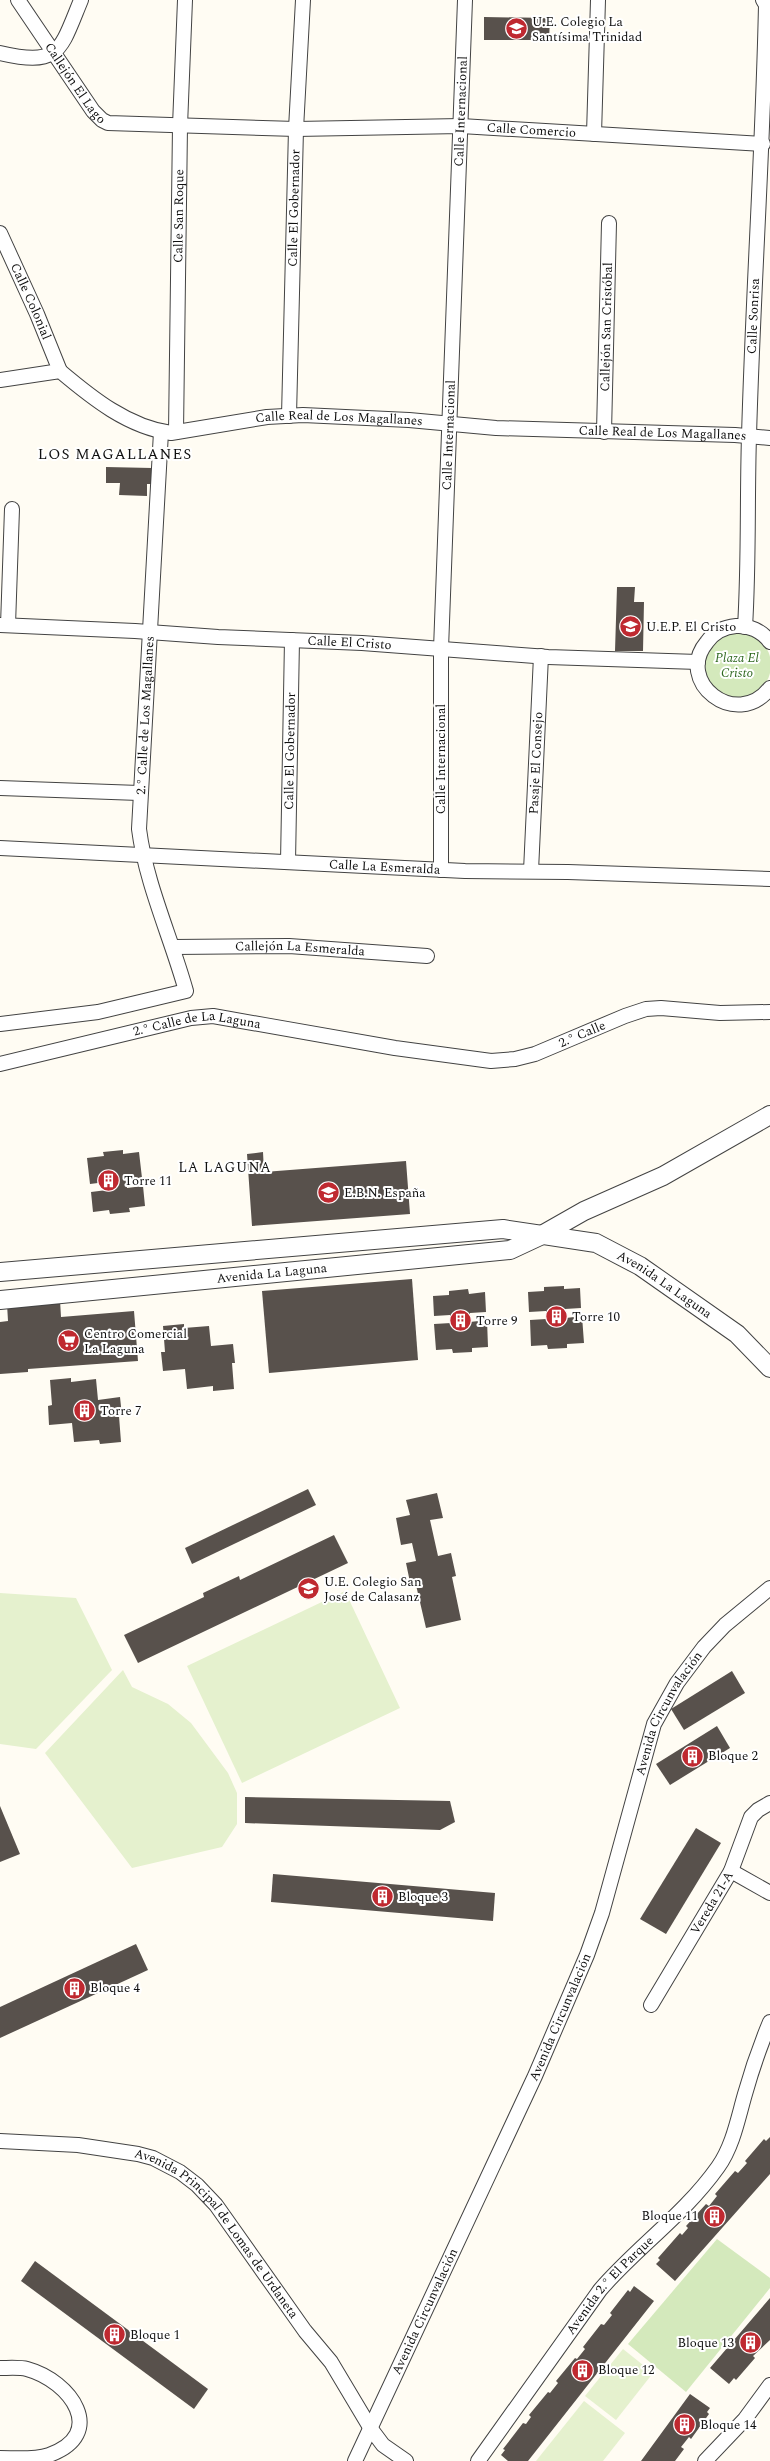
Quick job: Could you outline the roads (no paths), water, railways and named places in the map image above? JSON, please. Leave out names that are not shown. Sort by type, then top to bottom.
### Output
[{"type":"street","name":"Callejón El Lago","points":[[18,0],[52,53],[102,120],[108,123],[180,126]]},
{"type":"street","points":[[0,53],[35,60],[52,53],[65,39],[81,0]]},
{"type":"street","name":"Calle San Roque","points":[[176,432],[180,126],[185,0]]},
{"type":"street","name":"Calle El Gobernador","points":[[289,416],[296,129],[302,0]]},
{"type":"street","name":"Calle Internacional","points":[[442,870],[442,649],[465,0]]},
{"type":"street","points":[[594,134],[598,0]]},
{"type":"street","name":"Calle Sonrisa","points":[[745,627],[747,590],[749,436],[765,152],[764,2]]},
{"type":"street","name":"Calle Comercio","points":[[180,126],[296,129],[460,126],[594,134],[765,152]]},
{"type":"street","name":"Callejón San Cristóbal","points":[[604,432],[609,223]]},
{"type":"street","name":"Calle Colonial","points":[[0,233],[37,314],[60,371]]},
{"type":"street","points":[[0,380],[60,371]]},
{"type":"street","name":"Calle Real de Los Magallanes","points":[[60,371],[90,396],[137,424],[161,432],[176,432],[267,417],[289,416],[604,432],[749,436],[770,438]]},
{"type":"street","name":"2.° Calle de Los Magallanes","points":[[0,1024],[98,1012],[186,991],[174,947],[142,854],[139,829],[139,793],[151,632],[161,432]]},
{"type":"street","points":[[4,625],[12,509]]},
{"type":"street","name":"Calle El Cristo","points":[[4,625],[151,632],[218,638],[292,640],[541,656],[698,662]]},
{"type":"street","points":[[770,642],[759,632],[745,627],[729,627],[711,637],[700,654],[698,662],[702,684],[712,696],[726,703],[747,704],[756,701],[770,688]]},
{"type":"street","name":"Calle El Gobernador","points":[[288,862],[292,640]]},
{"type":"street","name":"Pasaje El Consejo","points":[[531,871],[541,656]]},
{"type":"street","points":[[0,788],[139,793]]},
{"type":"street","name":"Calle La Esmeralda","points":[[0,848],[442,870],[531,871],[770,879]]},
{"type":"street","name":"Callejón La Esmeralda","points":[[174,947],[289,946],[427,956]]},
{"type":"street","name":"2.° Calle","points":[[395,1048],[491,1061],[515,1059],[535,1054],[625,1016],[646,1009],[661,1008],[720,1013],[770,1012]]},
{"type":"street","name":"2.° Calle de La Laguna","points":[[0,1064],[191,1018],[213,1016],[395,1048]]},
{"type":"street","name":"Avenida La Laguna","points":[[0,1300],[510,1250],[540,1236],[584,1211],[663,1176],[770,1115]]},
{"type":"street","name":"Avenida La Laguna","points":[[0,1272],[503,1229],[540,1236],[566,1237],[596,1243],[640,1266],[737,1334],[770,1368]]},
{"type":"street","name":"Avenida Circunvalación","points":[[355,2461],[483,2184],[535,2076],[587,1955],[602,1913],[654,1724],[677,1683],[704,1647],[725,1624],[770,1588]]},
{"type":"street","name":"Vereda 21-A","points":[[651,2005],[731,1872],[751,1817],[758,1810],[770,1803]]},
{"type":"street","points":[[731,1872],[770,1893]]},
{"type":"street","name":"Avenida 2.° El Parque","points":[[478,2461],[600,2290],[620,2267],[678,2215],[718,2167],[730,2145],[756,2056],[770,2022]]},
{"type":"street","name":"Avenida Principal de Lomas de Urdaneta","points":[[0,2141],[78,2145],[145,2156],[180,2172],[197,2184],[216,2205],[305,2331],[331,2362],[371,2429],[383,2445],[406,2461]]},
{"type":"street","points":[[0,2368],[26,2369],[52,2380],[65,2392],[80,2416],[79,2434],[66,2447],[48,2456],[0,2458]]},
{"type":"street","points":[[705,2461],[744,2419],[770,2385]]},
{"type":"place","name":"U.E. Colegio La Santísima Trinidad","points":[[517,29]]},
{"type":"place","name":"U.E.P. El Cristo","points":[[630,627]]},
{"type":"place","name":"Torre 11","points":[[108,1181]]},
{"type":"place","name":"E.B.N. España","points":[[329,1193]]},
{"type":"place","name":"Torre 10","points":[[556,1317]]},
{"type":"place","name":"Torre 9","points":[[460,1321]]},
{"type":"place","name":"Centro Comercial La Laguna","points":[[68,1341]]},
{"type":"place","name":"Torre 7","points":[[85,1411]]},
{"type":"place","name":"U.E. Colegio San José de Calasanz","points":[[308,1589]]},
{"type":"place","name":"Bloque 2","points":[[693,1756]]},
{"type":"place","name":"Bloque 3","points":[[383,1897]]},
{"type":"place","name":"Bloque 4","points":[[74,1988]]},
{"type":"place","name":"Bloque 11","points":[[714,2216]]},
{"type":"place","name":"Bloque 1","points":[[115,2335]]},
{"type":"place","name":"Bloque 13","points":[[750,2343]]},
{"type":"place","name":"Bloque 12","points":[[582,2370]]},
{"type":"place","name":"Bloque 14","points":[[684,2425]]},
{"type":"district","name":"LOS MAGALLANES","points":[[115,454]]},
{"type":"district","name":"LA LAGUNA","points":[[225,1167]]},
{"type":"park label","name":"Plaza El Cristo","points":[[737,666]]}]
